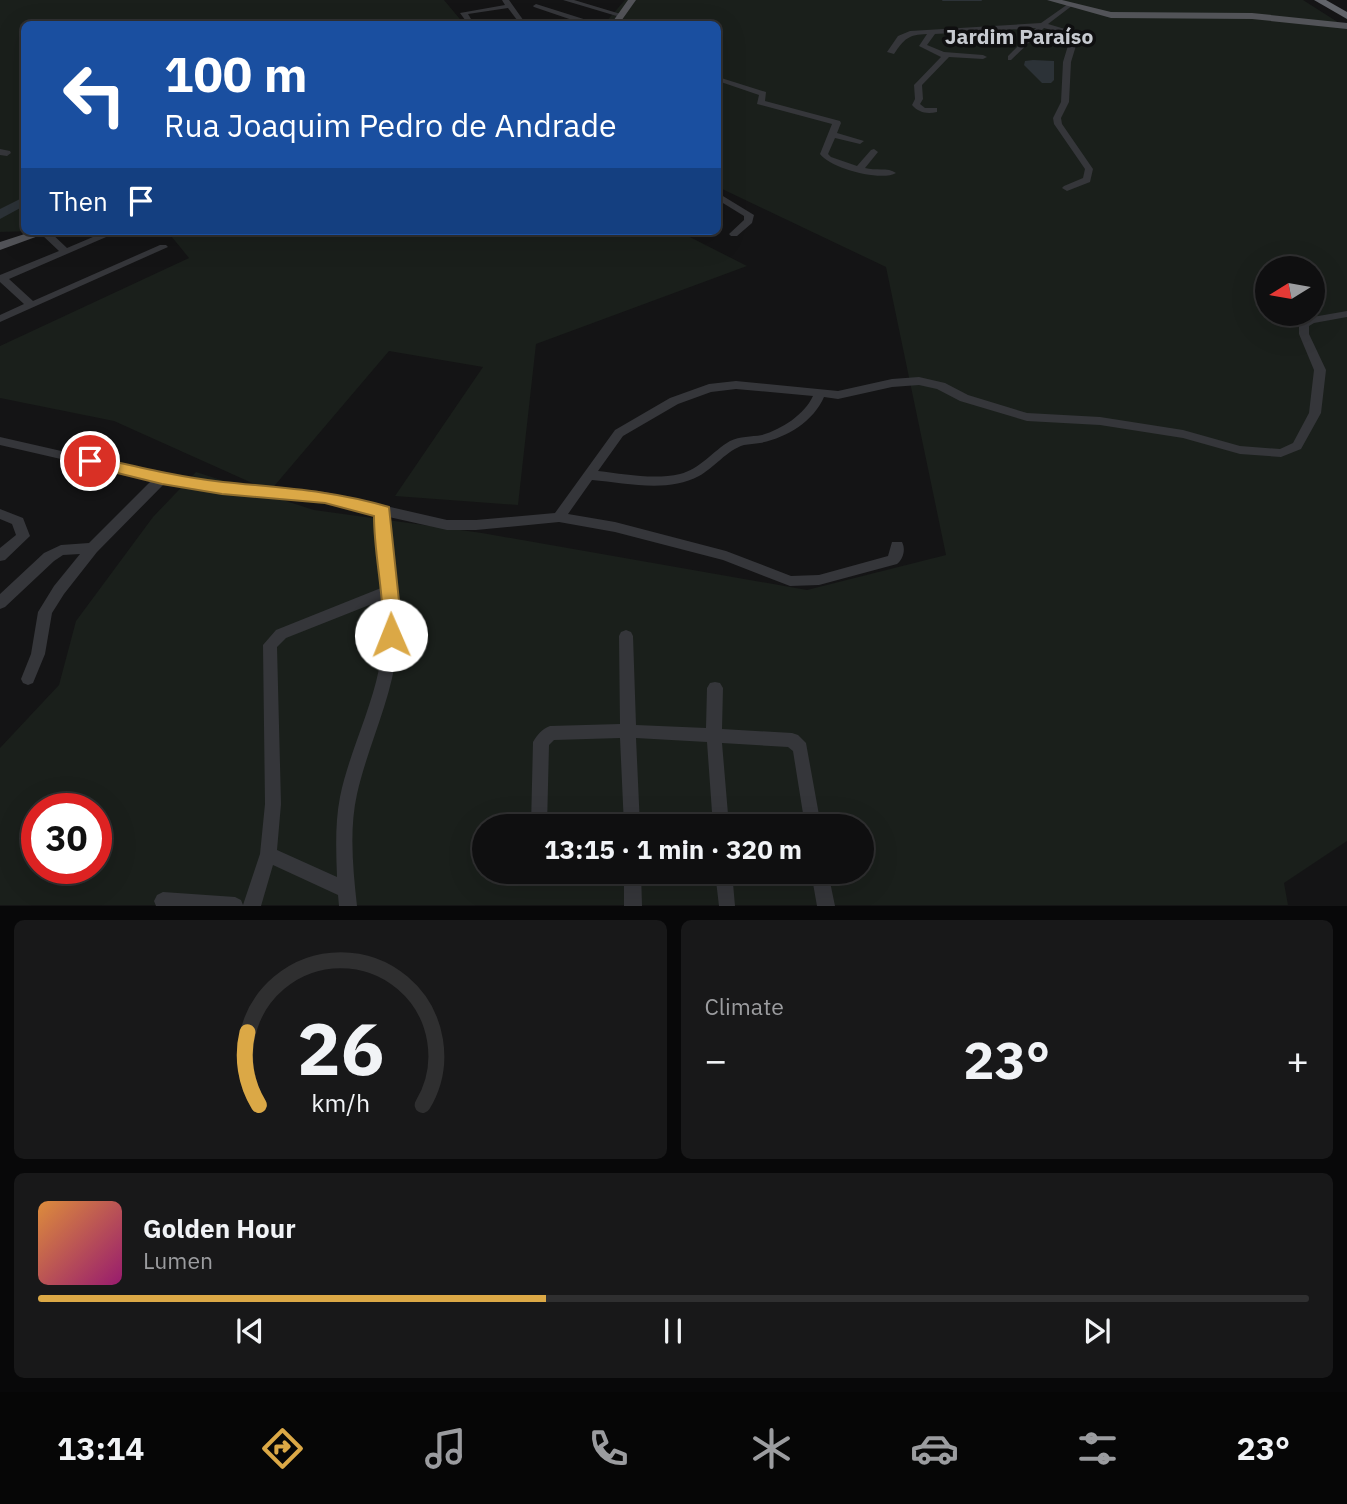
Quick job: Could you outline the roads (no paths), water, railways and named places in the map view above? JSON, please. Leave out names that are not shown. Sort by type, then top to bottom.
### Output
[{"type":"highway","points":[[1319,0],[1347,6]]},
{"type":"highway","points":[[1336,5],[1347,16]]},
{"type":"main road","points":[[617,20],[632,0]]},
{"type":"main road","points":[[1051,0],[1111,15],[1252,16],[1347,26]]},
{"type":"main road","points":[[0,246],[33,235]]},
{"type":"street","points":[[566,0],[617,20]]},
{"type":"street","points":[[469,21],[464,13],[507,3],[521,21]]},
{"type":"street","points":[[1011,58],[1043,25],[1070,5]]},
{"type":"street","points":[[536,6],[581,21]]},
{"type":"street","points":[[891,52],[906,34],[1043,25],[1073,36],[1067,62],[1065,102],[1057,118],[1089,169],[1087,180],[1068,188]]},
{"type":"street","points":[[973,30],[978,39]]},
{"type":"street","points":[[932,33],[924,48],[946,54],[983,57]]},
{"type":"street","points":[[934,110],[917,107],[917,88],[937,68],[946,54]]},
{"type":"street","points":[[721,80],[764,95],[760,102],[836,122],[825,157],[858,170],[892,173]]},
{"type":"street","points":[[832,135],[860,141]]},
{"type":"street","points":[[858,170],[874,152]]},
{"type":"street","points":[[721,198],[749,215],[749,221],[734,234]]},
{"type":"street","points":[[49,235],[65,252]]},
{"type":"street","points":[[32,305],[1,279],[105,235]]},
{"type":"street","points":[[0,318],[163,247]]},
{"type":"street","points":[[559,517],[619,433],[650,412],[709,388],[758,386],[819,395],[838,395],[892,383],[919,382],[941,386],[964,398],[1027,417],[1100,421],[1183,434],[1240,450],[1281,453],[1297,446],[1315,413],[1320,370],[1304,334],[1304,326],[1311,320],[1347,314]]},
{"type":"street","points":[[590,475],[658,480],[686,477],[705,468],[733,445],[745,440],[761,439],[802,419],[816,404],[819,395]]},
{"type":"street","points":[[0,441],[162,478],[222,488],[325,497],[447,525],[477,525],[559,517],[615,527],[726,556],[790,581],[819,579],[891,560],[896,557],[897,546]]},
{"type":"street","points":[[28,678],[38,653],[45,611],[92,548],[162,478]]},
{"type":"street","points":[[348,898],[345,828],[348,796],[364,739],[385,683],[392,620],[383,543],[383,512]]},
{"type":"street","points":[[0,514],[18,521],[23,536],[0,556]]},
{"type":"street","points":[[0,603],[49,557],[61,550],[92,548]]},
{"type":"street","points":[[252,905],[268,854],[273,804],[270,645],[281,634],[389,591]]},
{"type":"street","points":[[626,636],[631,814]]},
{"type":"street","points":[[715,688],[714,737],[720,814]]},
{"type":"street","points":[[539,814],[541,742],[550,733],[628,731],[792,740],[800,748],[811,814]]},
{"type":"street","points":[[268,854],[348,898]]},
{"type":"street","points":[[633,884],[633,905]]},
{"type":"street","points":[[725,884],[727,903]]},
{"type":"street","points":[[822,884],[826,905]]},
{"type":"street","points":[[163,901],[235,905]]},
{"type":"waterway","points":[[943,0],[981,0]]},
{"type":"waterway","points":[[0,215],[21,203]]},
{"type":"district","name":"Jardim Paraíso","points":[[1019,36]]}]
